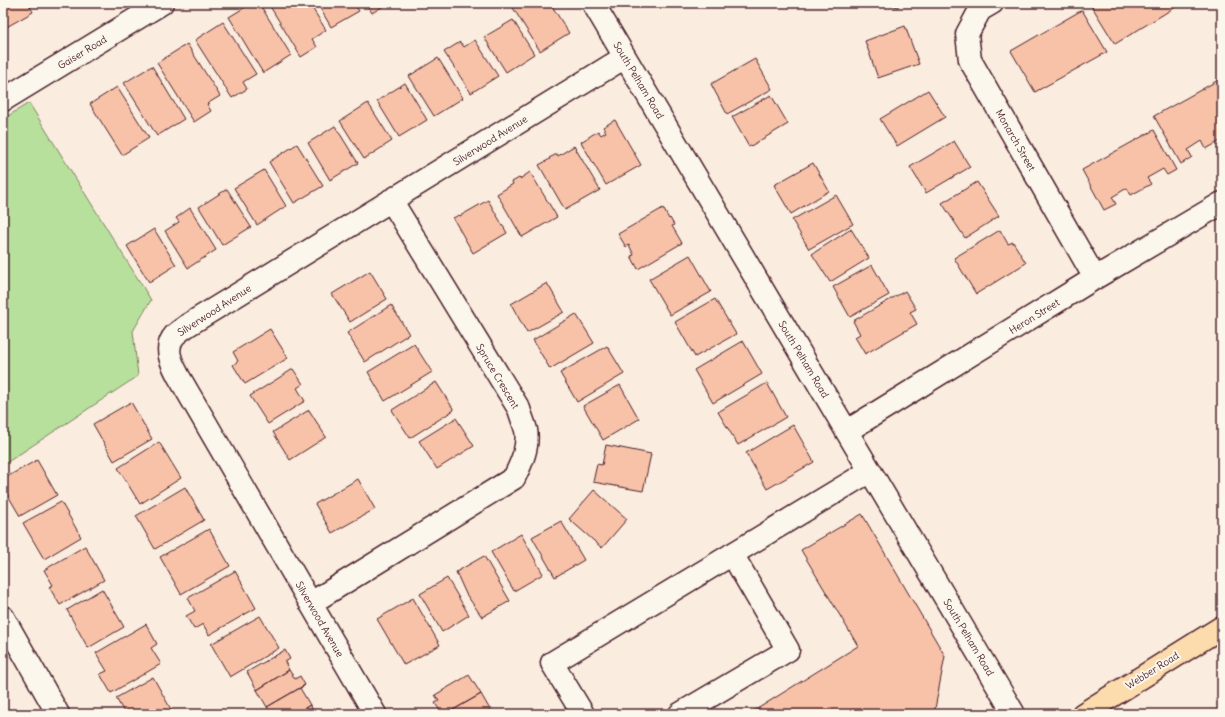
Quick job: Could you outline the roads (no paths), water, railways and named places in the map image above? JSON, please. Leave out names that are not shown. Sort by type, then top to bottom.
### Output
[{"type":"main road","name":"Webber Road","points":[[1083,714],[1222,627]]},
{"type":"street","name":"Gaiser Road","points":[[3,100],[162,3]]},
{"type":"street","name":"South Pelham Road","points":[[593,3],[1014,714]]},
{"type":"street","name":"Monarch Street","points":[[992,3],[980,10],[967,34],[970,60],[1095,278]]},
{"type":"street","name":"Silverwood Avenue","points":[[375,714],[179,377],[171,361],[168,349],[174,336],[188,325],[625,57]]},
{"type":"street","name":"Spruce Crescent","points":[[311,603],[514,478],[522,461],[525,449],[526,431],[518,409],[391,200]]},
{"type":"street","name":"Heron Street","points":[[847,431],[1095,278],[1222,203]]},
{"type":"street","points":[[583,714],[552,663],[870,471]]},
{"type":"street","points":[[680,714],[788,650],[732,554]]},
{"type":"street","points":[[3,617],[58,714]]}]
